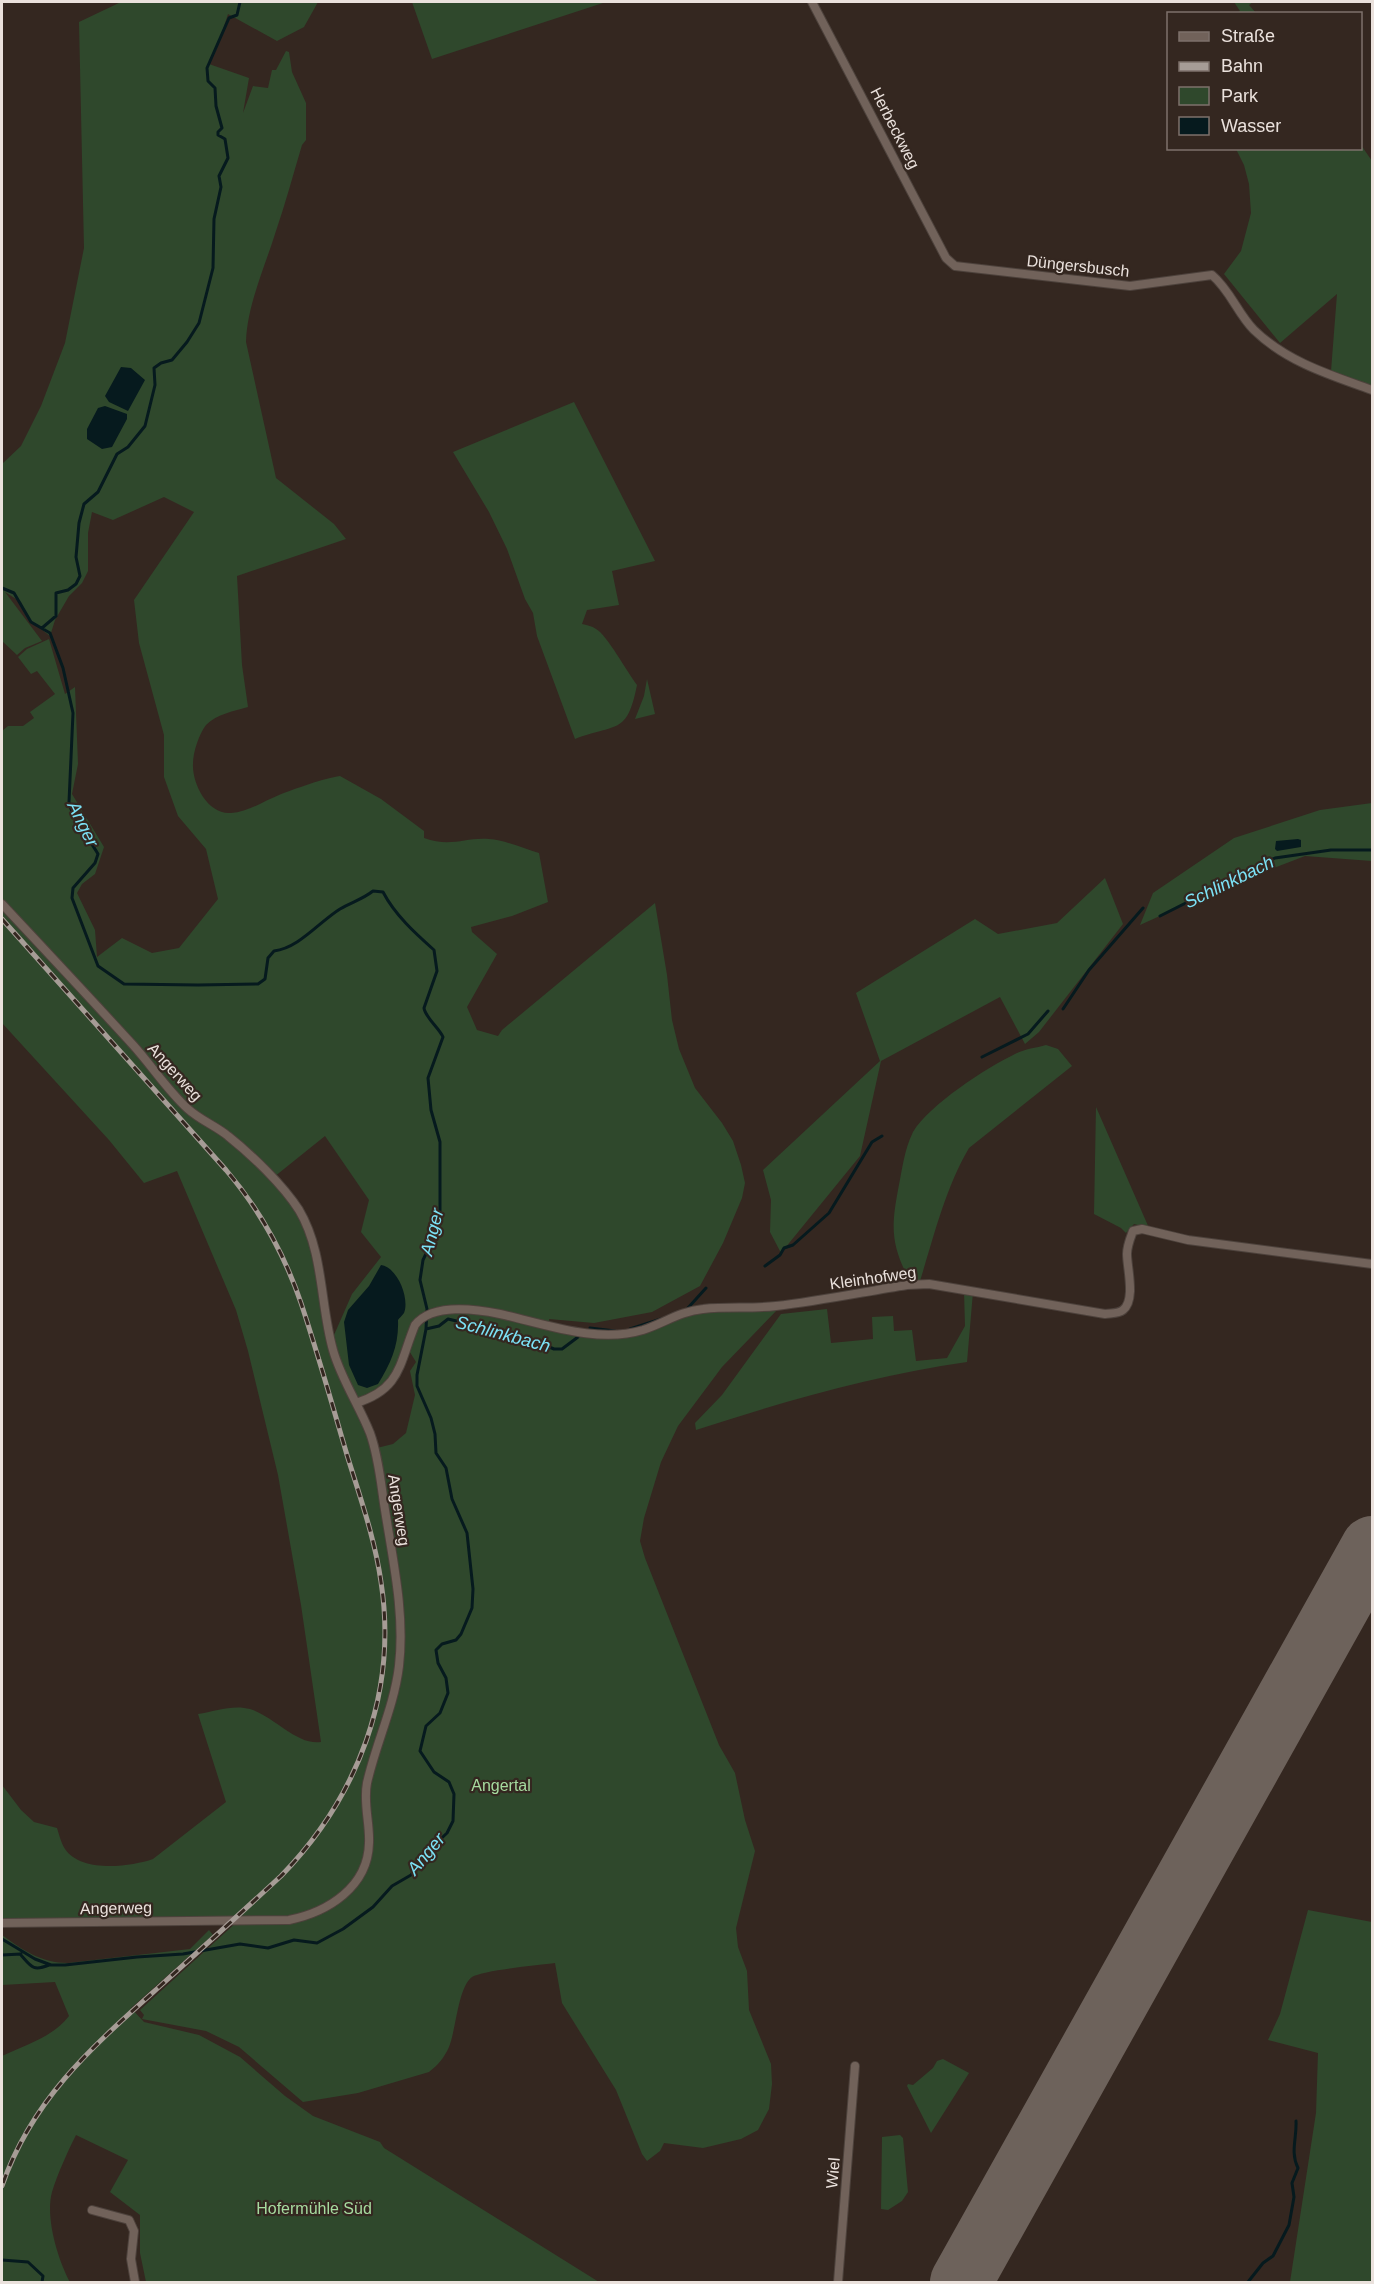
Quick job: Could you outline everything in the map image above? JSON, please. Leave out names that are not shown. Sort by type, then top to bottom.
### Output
[{"type":"street","name":"Herbeckweg","points":[[812,2],[946,258],[955,266]]},
{"type":"street","name":"Düngersbusch","points":[[955,266],[1130,286],[1212,275],[1220,282],[1253,329],[1271,344],[1309,368],[1372,390]]},
{"type":"street","name":"Angerweg","points":[[2,904],[109,1018],[190,1111],[226,1134],[241,1147],[282,1188],[298,1208],[306,1224],[315,1256],[334,1355],[370,1434],[376,1457],[393,1562],[401,1632],[394,1696],[366,1786],[370,1844],[366,1864],[348,1891],[332,1905],[316,1913],[290,1920],[2,1923]]},
{"type":"street","name":"Kleinhofweg","points":[[356,1403],[382,1393],[390,1386],[415,1325],[421,1317],[432,1313],[467,1309],[482,1310],[545,1326],[589,1333],[625,1334],[644,1329],[676,1315],[705,1308],[775,1306],[907,1285],[928,1284],[1105,1314],[1116,1313],[1125,1309],[1129,1302],[1127,1252],[1129,1240],[1133,1231],[1142,1229],[1188,1240],[1372,1264]]},
{"type":"street","name":"Wiel","points":[[838,2283],[855,2066]]},
{"type":"street","points":[[92,2210],[129,2220],[134,2231],[131,2259],[135,2283]]},
{"type":"green space","name":"Angertal","points":[[121,2],[318,2],[304,27],[277,41],[228,14],[209,64],[249,78],[243,113],[253,86],[268,88],[272,70],[276,70],[286,51],[289,52],[292,72],[306,103],[306,140],[302,145],[257,288],[249,315],[246,342],[276,478],[334,524],[346,539],[237,576],[242,665],[248,707],[215,718],[206,725],[201,733],[195,749],[193,772],[203,797],[215,809],[231,813],[250,808],[301,787],[340,776],[381,799],[424,831],[424,838],[442,842],[495,840],[539,853],[548,902],[512,916],[471,927],[472,932],[497,954],[467,1007],[477,1030],[498,1036],[502,1030],[655,903],[672,1020],[679,1049],[695,1088],[733,1141],[741,1165],[745,1183],[742,1198],[723,1243],[700,1286],[652,1312],[594,1323],[549,1319],[551,1329],[625,1335],[690,1313],[778,1309],[722,1367],[678,1426],[661,1462],[644,1518],[640,1541],[719,1745],[735,1773],[745,1820],[755,1851],[736,1928],[738,1947],[747,1971],[749,2010],[771,2064],[772,2084],[769,2109],[758,2130],[741,2139],[703,2148],[664,2143],[660,2151],[647,2161],[616,2090],[562,2003],[555,1963],[499,1970],[472,1977],[467,1982],[460,1999],[449,2047],[445,2055],[429,2072],[358,2093],[303,2102],[239,2047],[206,2031],[142,2019],[144,2015],[140,2010],[239,1920],[2,1922],[2,1785],[21,1810],[34,1822],[57,1828],[65,1849],[72,1857],[94,1865],[119,1866],[153,1859],[226,1802],[198,1714],[227,1708],[253,1710],[302,1739],[321,1742],[301,1605],[278,1475],[248,1351],[236,1310],[177,1171],[144,1183],[109,1140],[2,1023],[2,731],[8,726],[23,726],[34,718],[30,712],[55,694],[37,671],[31,674],[18,657],[27,649],[49,639],[65,694],[75,687],[78,764],[72,794],[104,847],[95,874],[82,884],[77,893],[95,930],[97,957],[122,938],[152,953],[179,948],[218,899],[206,849],[178,816],[164,777],[164,735],[139,643],[134,600],[194,512],[164,497],[113,520],[92,512],[88,533],[88,571],[82,583],[69,596],[55,620],[50,636],[27,618],[21,602],[5,592],[42,641],[25,648],[17,655],[2,641],[2,464],[21,446],[41,406],[65,343],[84,248],[79,22]],"holes":[[[325,1136],[369,1200],[361,1232],[381,1257],[352,1294],[334,1335],[328,1338],[314,1257],[305,1224],[274,1177]],[[408,1349],[416,1362],[410,1371],[415,1395],[406,1433],[393,1444],[377,1448],[362,1405],[382,1395]]]},
{"type":"green space","points":[[412,2],[606,2],[432,59]]},
{"type":"green space","points":[[1234,2],[1253,2],[1249,5],[1255,12],[1238,12],[1240,11]]},
{"type":"green space","points":[[1362,146],[1372,161],[1372,386],[1331,371],[1337,294],[1280,343],[1224,274],[1241,251],[1251,213],[1249,184],[1244,165],[1236,150],[1362,150]]},
{"type":"green space","points":[[574,402],[655,561],[612,571],[619,605],[587,610],[582,624],[593,627],[601,633],[637,685],[629,713],[624,720],[618,725],[575,739],[537,636],[533,613],[525,599],[507,549],[489,512],[453,452]]},
{"type":"green space","points":[[647,679],[655,714],[635,719],[644,696]]},
{"type":"green space","points":[[1372,803],[1372,861],[1305,856],[1215,891],[1140,925],[1153,893],[1234,838],[1320,810]]},
{"type":"green space","points":[[1105,878],[1123,924],[1039,1032],[1025,1044],[1000,997],[881,1061],[860,1156],[781,1253],[770,1232],[771,1200],[763,1170],[880,1061],[856,993],[975,919],[998,934],[1057,923]]},
{"type":"green space","points":[[1046,1045],[1058,1049],[1072,1066],[969,1148],[947,1196],[920,1281],[909,1279],[896,1246],[894,1225],[907,1146],[913,1132],[932,1110],[974,1078],[1019,1052]]},
{"type":"green space","points":[[1096,1107],[1149,1228],[1134,1224],[1126,1233],[1094,1214]]},
{"type":"green space","points":[[964,1291],[973,1292],[967,1362],[898,1374],[830,1390],[696,1430],[695,1423],[722,1395],[781,1314],[827,1309],[831,1343],[873,1339],[872,1317],[893,1316],[894,1331],[912,1330],[916,1361],[947,1358],[965,1326]]},
{"type":"green space","points":[[1308,1910],[1372,1922],[1372,2282],[1290,2282],[1316,2113],[1318,2053],[1268,2040],[1280,2014]]},
{"type":"green space","name":"Hofermühle Süd","points":[[209,1930],[213,1935],[131,2008],[144,2022],[199,2035],[240,2057],[285,2096],[313,2116],[380,2142],[384,2148],[599,2282],[146,2282],[140,2253],[140,2215],[110,2192],[128,2160],[76,2135],[57,2178],[50,2202],[54,2238],[70,2282],[2,2282],[2,2056],[47,2035],[69,2016],[55,1982],[2,1985],[2,1935],[41,1958],[68,1963],[190,1949]]},
{"type":"green space","points":[[943,2059],[969,2073],[931,2133],[907,2086],[908,2084],[913,2085],[933,2068],[937,2061]]},
{"type":"green space","points":[[900,2135],[903,2138],[908,2192],[902,2201],[888,2210],[881,2209],[882,2137]]},
{"type":"water","points":[[121,367],[131,368],[145,380],[128,411],[109,402],[105,396]]},
{"type":"water","points":[[105,406],[127,414],[127,419],[112,447],[102,449],[87,439],[87,429],[98,408]]},
{"type":"water","points":[[1301,840],[1301,847],[1277,851],[1275,849],[1276,841]]},
{"type":"water","points":[[381,1265],[392,1271],[401,1284],[405,1307],[404,1313],[398,1320],[396,1346],[387,1369],[378,1384],[367,1388],[358,1385],[349,1365],[344,1322],[348,1310],[369,1286]]},
{"type":"waterway","points":[[42,628],[56,616],[56,593],[68,590],[76,584],[80,576],[76,557],[79,523],[84,504],[98,492],[117,454],[128,447],[145,426],[155,385],[154,368],[172,360],[199,323],[213,268],[214,219],[221,187],[219,176],[228,158],[225,139],[218,135],[222,128],[216,106],[215,88],[208,81],[207,68],[229,18],[237,15],[240,2]]},
{"type":"waterway","name":"Anger","points":[[2,588],[14,593],[31,622],[50,633],[63,668],[73,713],[69,802],[77,822],[98,854],[95,863],[73,888],[72,898],[98,966],[124,984],[258,984],[265,979],[268,958],[274,951],[292,945],[332,914],[373,891],[383,892],[399,916],[434,950],[437,971],[424,1008],[443,1037],[428,1078],[431,1110],[440,1142],[440,1210],[435,1235],[423,1260],[420,1280],[427,1309],[417,1386],[431,1418],[436,1453],[446,1468],[452,1499],[467,1533],[473,1589],[472,1608],[461,1634],[456,1640],[442,1644],[436,1650],[438,1663],[446,1678],[448,1693],[440,1713],[426,1726],[420,1751],[434,1772],[449,1782],[454,1794],[453,1821],[447,1833],[426,1853],[411,1875],[392,1886],[373,1907],[343,1929],[317,1943],[294,1940],[268,1948],[240,1944],[183,1954],[51,1965],[35,1959],[2,1939]]},
{"type":"waterway","name":"Schlinkbach","points":[[1160,916],[1275,858],[1331,850],[1372,850]]},
{"type":"waterway","name":"Schlinkbach","points":[[1063,1009],[1089,970],[1143,908]]},
{"type":"waterway","name":"Schlinkbach","points":[[982,1057],[1028,1034],[1048,1011]]},
{"type":"waterway","name":"Schlinkbach","points":[[765,1266],[829,1213],[872,1142],[882,1136]]},
{"type":"waterway","name":"Schlinkbach","points":[[687,1309],[706,1288]]},
{"type":"waterway","name":"Schlinkbach","points":[[426,1329],[439,1326],[448,1319],[478,1326],[492,1333],[503,1332],[511,1337],[535,1341],[554,1349],[562,1349],[578,1337]]},
{"type":"waterway","name":"Schlinkbach","points":[[630,1329],[661,1319]]},
{"type":"waterway","name":"Schlinkbach","points":[[590,1328],[615,1331]]},
{"type":"waterway","name":"Anger","points":[[20,1954],[32,1967],[39,1968],[49,1965]]},
{"type":"waterway","name":"Anger","points":[[2,1955],[21,1954]]},
{"type":"waterway","points":[[1248,2282],[1263,2263],[1273,2256],[1289,2225],[1294,2197],[1292,2183],[1298,2168],[1294,2151],[1296,2121]]},
{"type":"waterway","name":"Anger","points":[[2,2260],[28,2262],[43,2276],[42,2282]]},
{"type":"runway","points":[[961,2282],[1372,1547]]},
{"type":"railway","points":[[2,919],[226,1170],[250,1201],[279,1249],[301,1303],[367,1518],[381,1582],[385,1623],[383,1663],[377,1703],[366,1741],[351,1777],[332,1812],[281,1876],[110,2031],[67,2076],[30,2127],[2,2186]]}]
